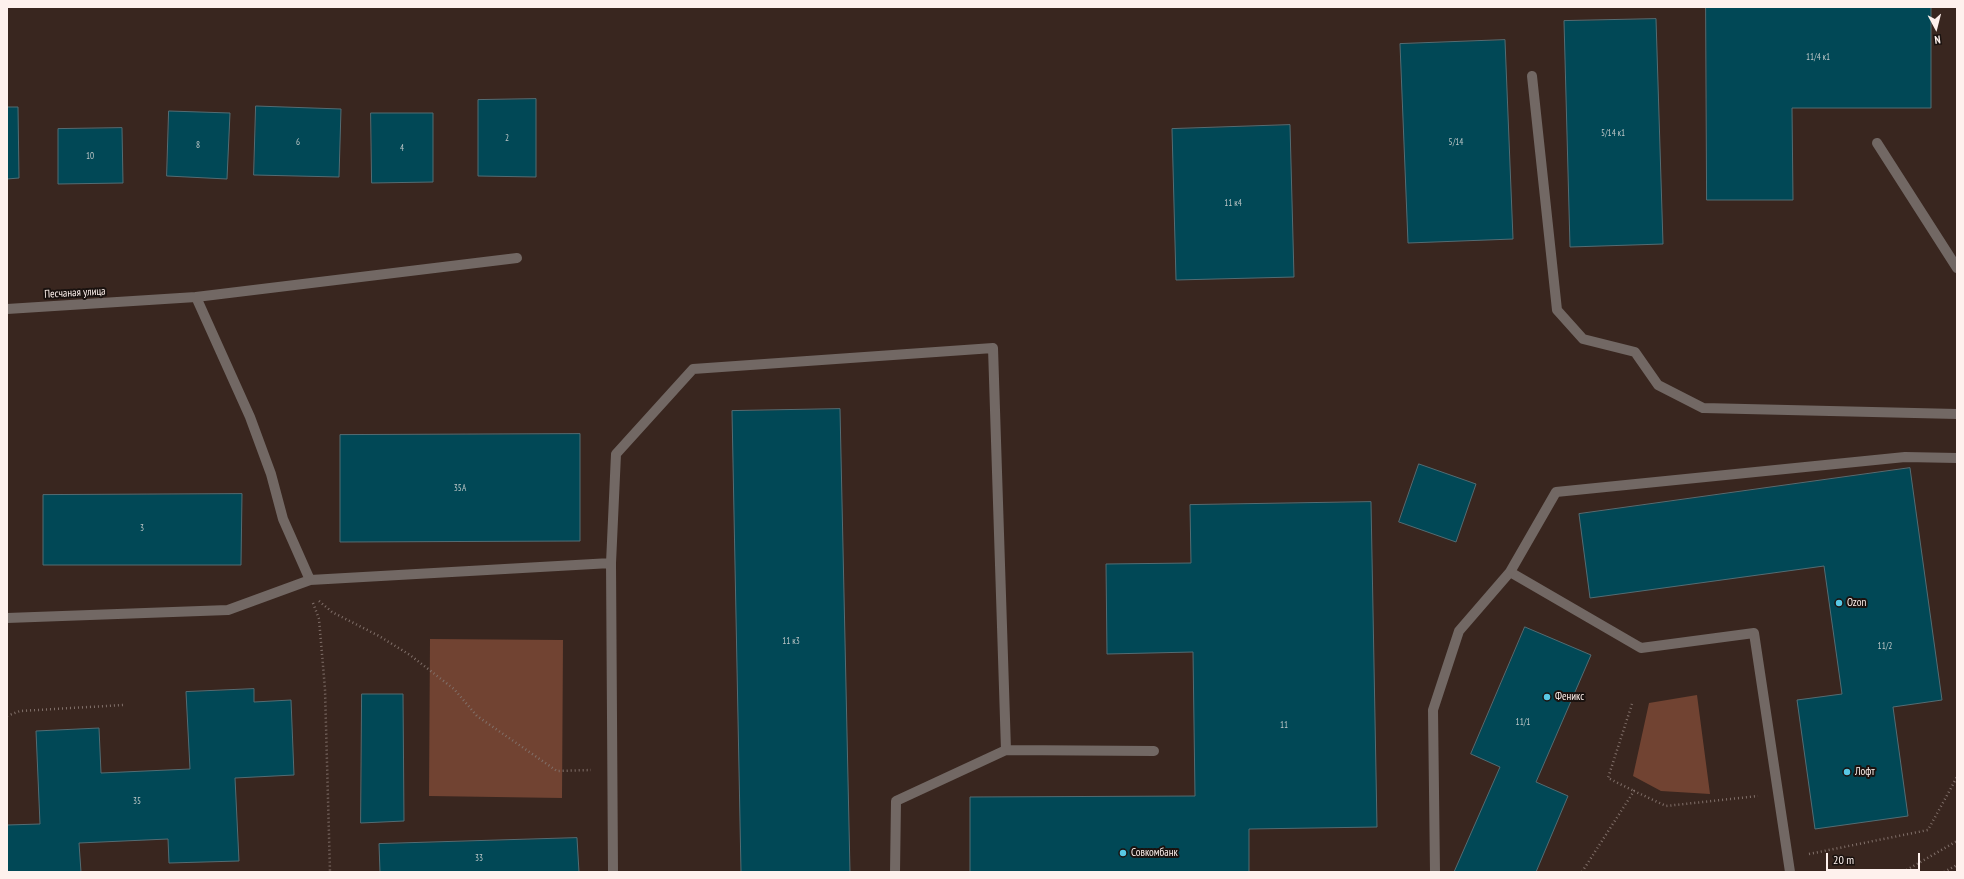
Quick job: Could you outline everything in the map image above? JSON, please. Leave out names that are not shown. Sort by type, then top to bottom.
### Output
[{"type":"lane","points":[[1532,76],[1557,310],[1583,339],[1636,352],[1658,385],[1703,408],[1957,414]]},
{"type":"lane","points":[[1877,143],[1957,268]]},
{"type":"lane","name":"Песчаная улица","points":[[7,309],[196,297],[516,258]]},
{"type":"lane","points":[[196,297],[250,417],[271,474],[283,519],[305,581]]},
{"type":"lane","points":[[613,872],[611,563],[616,454],[693,369],[993,348],[1006,750]]},
{"type":"lane","points":[[1435,872],[1433,710],[1459,631],[1510,572],[1556,492],[1905,457],[1957,458]]},
{"type":"lane","points":[[7,618],[228,610],[305,581],[611,563]]},
{"type":"lane","points":[[1510,572],[1641,648],[1754,633],[1790,872]]},
{"type":"lane","points":[[895,872],[896,801],[1006,750],[1154,751]]},
{"type":"path","points":[[305,581],[319,619],[325,689],[330,872]]},
{"type":"path","points":[[310,595],[332,612],[379,636],[410,655],[454,689],[477,716],[557,771],[612,770]]},
{"type":"path","points":[[1632,704],[1608,778],[1666,806],[1778,793]]},
{"type":"path","points":[[7,716],[20,711],[123,705]]},
{"type":"path","points":[[1788,859],[1928,830],[1957,777]]},
{"type":"path","points":[[1582,872],[1634,791]]},
{"type":"path","points":[[1903,872],[1957,842]]},
{"type":"path","points":[[1944,872],[1957,865]]},
{"type":"shaded area","points":[[430,639],[563,640],[562,798],[429,796]]},
{"type":"shaded area","points":[[1697,695],[1710,794],[1661,791],[1633,776],[1649,703]]},
{"type":"building","points":[[1706,7],[1931,7],[1931,108],[1792,108],[1793,200],[1707,200]]},
{"type":"building","points":[[1656,19],[1663,244],[1570,247],[1564,21]]},
{"type":"building","points":[[1505,40],[1513,239],[1408,243],[1400,44]]},
{"type":"building","points":[[536,99],[536,177],[478,176],[478,100]]},
{"type":"building","points":[[256,106],[341,109],[339,177],[254,175]]},
{"type":"building","points":[[7,107],[18,107],[19,178],[7,179]]},
{"type":"building","points":[[169,111],[230,113],[227,179],[167,176]]},
{"type":"building","points":[[371,113],[433,113],[433,182],[372,183]]},
{"type":"building","points":[[1290,125],[1294,277],[1176,280],[1172,129]]},
{"type":"building","points":[[122,128],[123,183],[58,184],[58,129]]},
{"type":"building","points":[[840,409],[850,872],[741,872],[732,411]]},
{"type":"building","points":[[580,434],[580,541],[340,542],[340,435]]},
{"type":"building","points":[[1419,464],[1476,484],[1456,542],[1399,522]]},
{"type":"building","points":[[1910,468],[1942,700],[1893,707],[1908,816],[1815,829],[1797,700],[1842,694],[1824,566],[1590,598],[1579,514]]},
{"type":"building","points":[[242,494],[241,565],[43,565],[43,495]]},
{"type":"building","points":[[1371,502],[1377,827],[1249,829],[1249,872],[970,872],[970,797],[1195,796],[1193,652],[1107,654],[1106,564],[1191,563],[1190,505]]},
{"type":"building","points":[[1525,627],[1591,655],[1536,782],[1568,796],[1536,872],[1454,872],[1500,767],[1471,754]]},
{"type":"building","points":[[254,689],[254,702],[291,700],[294,775],[235,778],[239,861],[169,863],[168,839],[79,843],[81,872],[7,872],[7,825],[40,824],[36,731],[99,728],[101,773],[190,769],[186,692]]},
{"type":"building","points":[[362,694],[403,694],[404,821],[361,823]]},
{"type":"building","points":[[577,838],[579,872],[380,872],[379,844]]},
{"type":"place","name":"Ozon","points":[[1839,603]]},
{"type":"place","name":"Феникс","points":[[1547,697]]},
{"type":"place","name":"Лофт","points":[[1847,772]]},
{"type":"place","name":"Совкомбанк","points":[[1123,853]]}]
